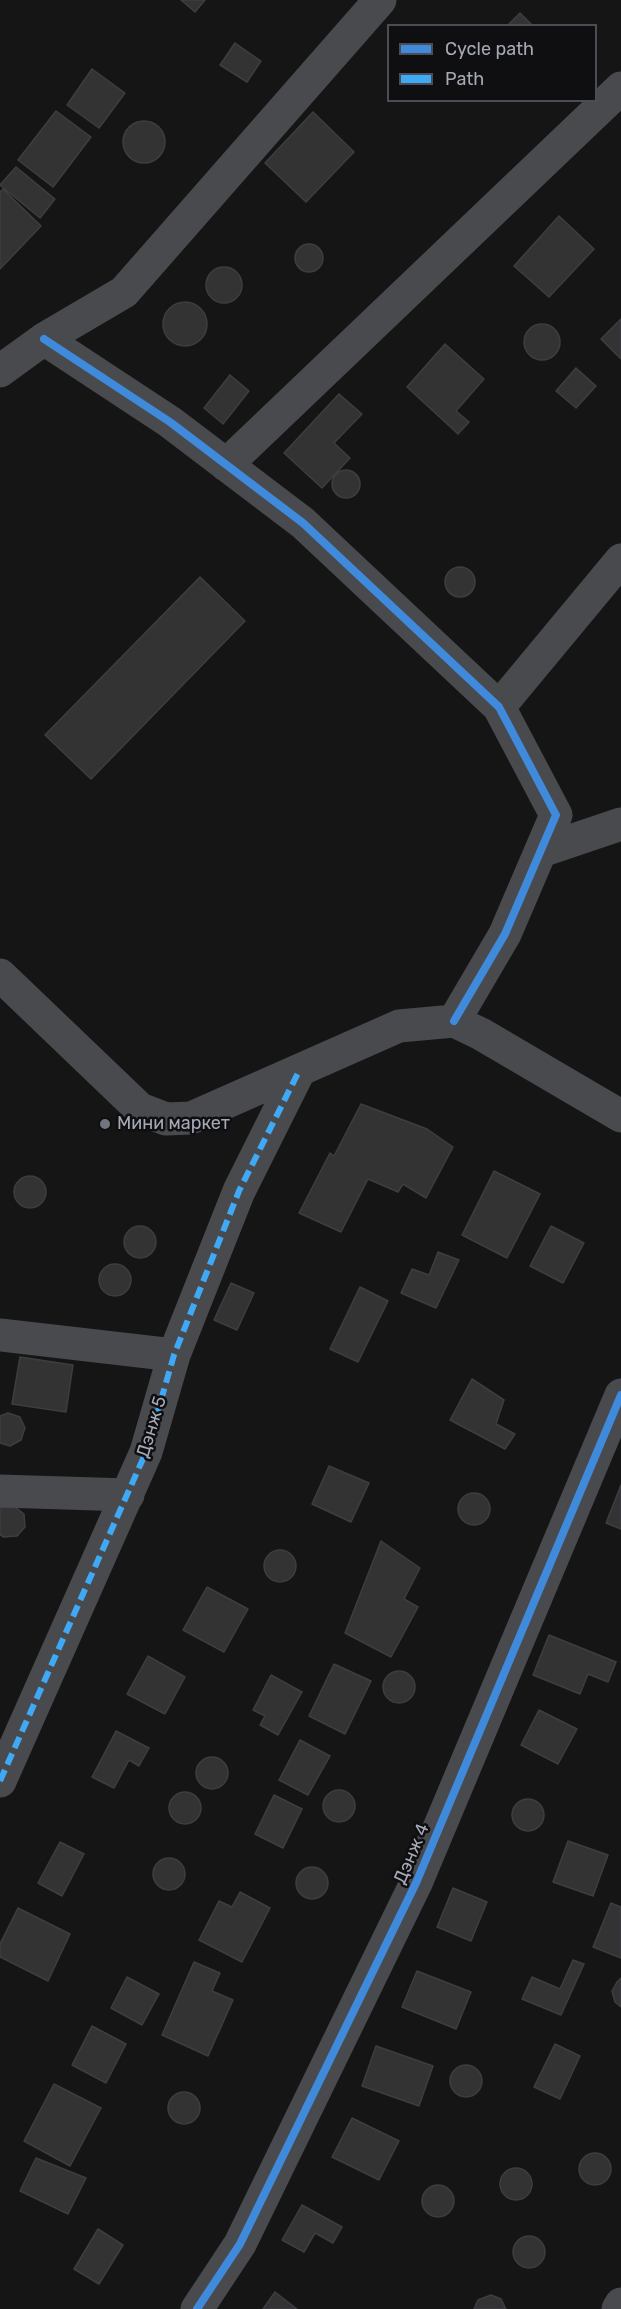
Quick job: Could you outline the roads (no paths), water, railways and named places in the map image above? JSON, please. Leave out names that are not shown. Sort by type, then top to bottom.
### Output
[{"type":"street","points":[[0,371],[44,339],[124,292],[380,0]]},
{"type":"street","points":[[226,465],[621,88]]},
{"type":"street","points":[[44,339],[170,422],[303,523],[498,707],[556,815],[505,934],[454,1021]]},
{"type":"street","points":[[498,707],[621,560]]},
{"type":"street","points":[[541,851],[621,824]]},
{"type":"street","points":[[0,975],[140,1109],[166,1119],[191,1118],[399,1026],[454,1021],[481,1034],[621,1116]]},
{"type":"street","name":"Дэнж 5","points":[[0,1781],[146,1452],[174,1355],[238,1191],[300,1071]]},
{"type":"street","points":[[0,1335],[174,1355]]},
{"type":"street","name":"Дэнж 4","points":[[197,2309],[240,2244],[416,1883],[621,1395]]},
{"type":"street","points":[[0,1491],[128,1495]]},
{"type":"street","points":[[618,2309],[621,2304]]},
{"type":"place","name":"Мини маркет","points":[[105,1124]]}]
